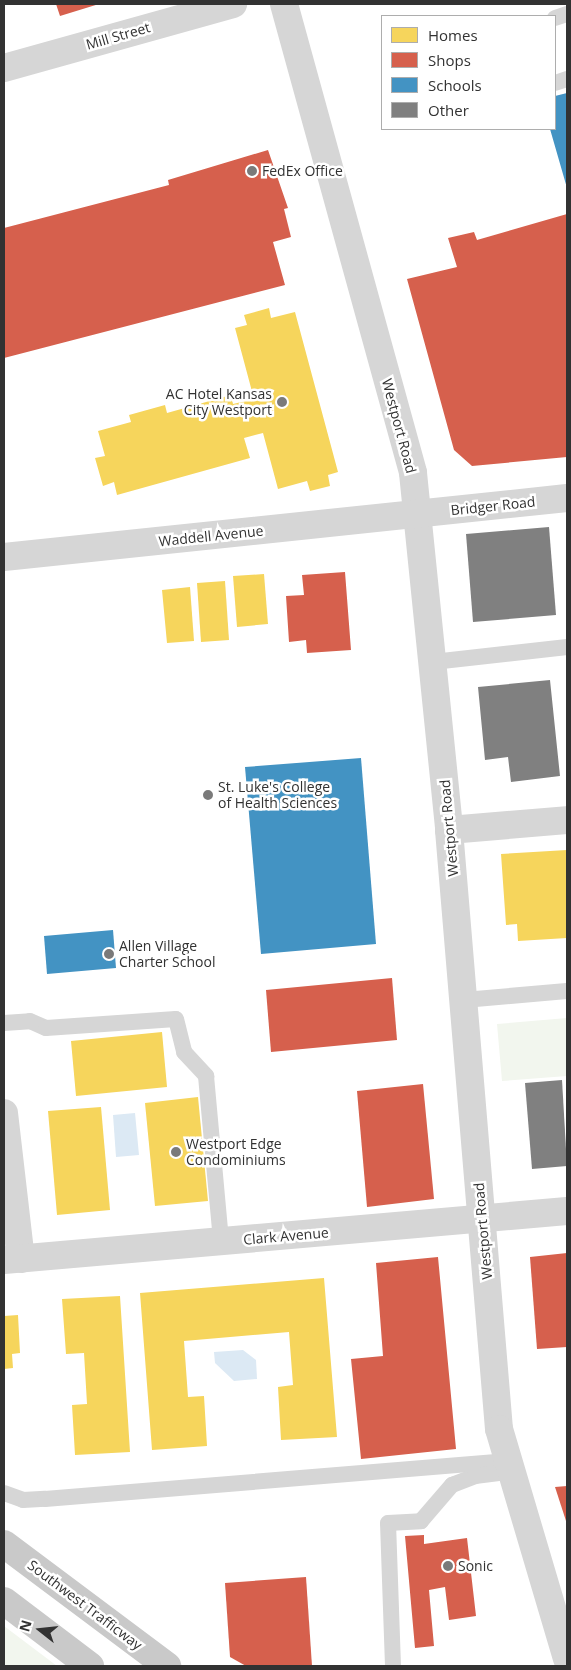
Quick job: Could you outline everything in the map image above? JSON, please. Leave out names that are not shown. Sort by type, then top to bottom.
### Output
[{"type":"main road","name":"Southwest Trafficway","points":[[4,1544],[166,1666]]},
{"type":"main road","points":[[4,1601],[90,1666]]},
{"type":"street","name":"Mill Street","points":[[4,68],[233,4]]},
{"type":"street","name":"Westport Road","points":[[284,4],[412,473],[418,514],[449,830],[483,1218],[499,1429],[567,1658]]},
{"type":"street","name":"Bridger Road","points":[[418,514],[567,498]]},
{"type":"street","name":"Waddell Avenue","points":[[4,557],[418,514]]},
{"type":"street","points":[[449,830],[567,820]]},
{"type":"street","points":[[4,1113],[12,1260]]},
{"type":"street","name":"Clark Avenue","points":[[12,1260],[567,1211]]},
{"type":"lane","points":[[433,662],[567,647]]},
{"type":"lane","points":[[464,1000],[567,992]]},
{"type":"lane","points":[[4,1022],[30,1021],[46,1028],[176,1020],[184,1052],[206,1076],[220,1241]]},
{"type":"lane","points":[[4,1493],[23,1500],[45,1499],[510,1466]]},
{"type":"lane","points":[[393,1666],[388,1523],[421,1521],[452,1485],[474,1476],[510,1466]]},
{"type":"shaded area","points":[[567,1018],[567,1076],[502,1081],[497,1024]]},
{"type":"shaded area","points":[[135,1113],[139,1155],[116,1157],[113,1115]]},
{"type":"shaded area","points":[[243,1350],[256,1360],[257,1379],[234,1381],[215,1363],[214,1352]]},
{"type":"shaded area","points":[[4,1626],[57,1666],[4,1666]]},
{"type":"building: Homes","name":"AC Hotel Kansas City Westport","points":[[269,308],[271,318],[295,312],[338,472],[328,475],[330,486],[310,491],[307,481],[278,489],[263,433],[244,438],[250,458],[117,495],[114,482],[103,486],[95,458],[105,456],[98,431],[131,422],[129,415],[165,405],[167,413],[231,395],[233,404],[254,399],[235,328],[247,325],[244,315]]},
{"type":"building: Homes","points":[[264,574],[268,624],[237,627],[233,576]]},
{"type":"building: Homes","points":[[225,581],[229,640],[201,642],[197,583]]},
{"type":"building: Homes","points":[[190,587],[194,641],[167,643],[162,590]]},
{"type":"building: Homes","points":[[567,850],[567,938],[518,941],[517,924],[506,925],[501,854]]},
{"type":"building: Homes","points":[[162,1032],[167,1087],[76,1096],[71,1041]]},
{"type":"building: Homes","name":"Westport Edge Condominiums","points":[[198,1097],[208,1201],[155,1206],[145,1103]]},
{"type":"building: Homes","points":[[101,1107],[110,1210],[57,1215],[48,1111]]},
{"type":"building: Homes","points":[[324,1278],[337,1437],[281,1440],[278,1387],[293,1385],[289,1332],[184,1341],[188,1397],[204,1396],[207,1446],[152,1450],[140,1293]]},
{"type":"building: Homes","points":[[120,1296],[130,1452],[75,1455],[72,1405],[87,1404],[84,1353],[66,1354],[62,1299]]},
{"type":"building: Homes","points":[[18,1315],[20,1353],[12,1354],[13,1368],[4,1369],[4,1316]]},
{"type":"building: Shops","points":[[56,4],[99,4],[60,16]]},
{"type":"building: Shops","points":[[268,150],[288,208],[284,209],[291,237],[273,242],[285,285],[4,358],[4,228],[169,185],[168,180]]},
{"type":"building: Shops","points":[[567,214],[567,457],[472,466],[454,450],[407,279],[457,267],[448,238],[474,232],[477,240]]},
{"type":"building: Shops","points":[[345,572],[351,650],[307,653],[306,640],[289,642],[286,596],[304,595],[302,575]]},
{"type":"building: Shops","points":[[392,978],[397,1040],[271,1052],[266,990]]},
{"type":"building: Shops","points":[[423,1084],[434,1199],[367,1207],[357,1091]]},
{"type":"building: Shops","points":[[567,1253],[567,1347],[537,1349],[530,1257]]},
{"type":"building: Shops","points":[[438,1257],[456,1449],[361,1459],[351,1359],[383,1356],[376,1263]]},
{"type":"building: Shops","points":[[567,1486],[567,1524],[555,1487]]},
{"type":"building: Shops","points":[[424,1535],[424,1544],[467,1538],[476,1616],[449,1620],[445,1587],[429,1590],[434,1646],[415,1648],[405,1536]]},
{"type":"building: Shops","points":[[306,1577],[312,1666],[246,1666],[230,1657],[225,1583]]},
{"type":"building: Schools","points":[[567,93],[567,188],[550,130],[556,130],[556,96]]},
{"type":"building: Schools","points":[[361,758],[376,944],[261,954],[245,767]]},
{"type":"building: Schools","points":[[113,930],[116,968],[47,974],[44,936]]},
{"type":"building: Other","points":[[549,527],[556,615],[473,622],[466,534]]},
{"type":"building: Other","points":[[550,680],[560,776],[511,782],[508,757],[485,760],[478,687]]},
{"type":"building: Other","points":[[562,1080],[567,1166],[532,1169],[525,1083]]},
{"type":"place","name":"FedEx Office","points":[[252,171]]},
{"type":"place","name":"AC Hotel Kansas City Westport","points":[[282,402]]},
{"type":"place","name":"St. Luke's College of Health Sciences","points":[[208,795]]},
{"type":"place","name":"Allen Village Charter School","points":[[109,954]]},
{"type":"place","name":"Westport Edge Condominiums","points":[[176,1152]]},
{"type":"place","name":"Sonic","points":[[448,1566]]}]
